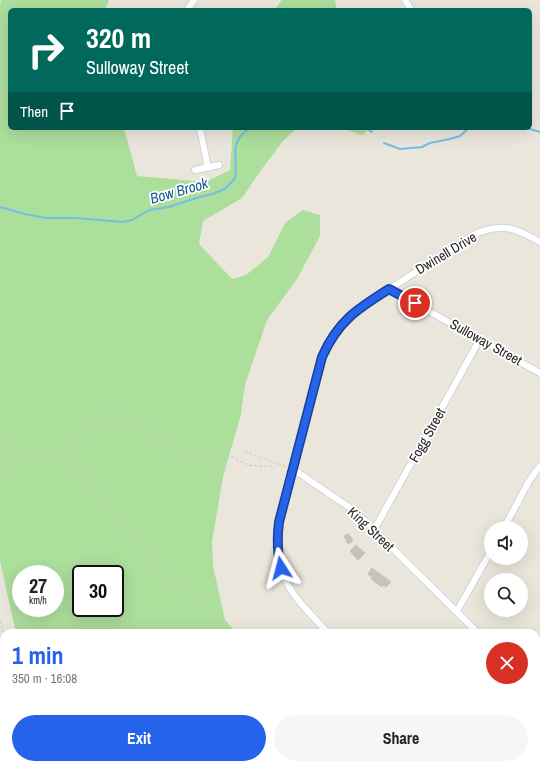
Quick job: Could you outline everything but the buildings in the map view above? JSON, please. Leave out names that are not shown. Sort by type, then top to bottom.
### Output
[{"type":"street","points":[[200,130],[208,168]]},
{"type":"street","points":[[195,170],[219,165]]},
{"type":"street","name":"Dwinell Drive","points":[[324,629],[294,596],[285,582],[279,560],[277,537],[279,522],[322,357],[328,343],[336,330],[358,309],[475,234],[488,229],[511,228],[526,233],[540,242]]},
{"type":"street","name":"Sulloway Street","points":[[389,289],[540,373]]},
{"type":"street","name":"Fogg Street","points":[[374,530],[480,339]]},
{"type":"street","points":[[508,521],[529,481],[540,466]]},
{"type":"street","name":"King Street","points":[[293,470],[353,510],[474,629]]},
{"type":"street","points":[[457,611],[484,563]]},
{"type":"path","points":[[0,4],[15,8]]},
{"type":"path","points":[[67,463],[79,434],[91,424],[113,414],[162,440],[176,450],[192,457],[204,459],[220,457],[235,458],[244,463],[259,467],[274,466]]},
{"type":"path","points":[[0,440],[21,460],[29,462],[67,463],[73,465],[100,494],[120,522],[160,572],[195,598],[226,629]]},
{"type":"path","points":[[245,452],[293,470]]},
{"type":"path","points":[[0,474],[7,468],[15,466],[21,460]]},
{"type":"green space","points":[[1,0],[109,0],[106,8],[8,8],[8,130],[125,130],[137,176],[205,182],[230,170],[233,130],[295,130],[284,140],[242,198],[203,221],[199,244],[232,279],[246,275],[268,257],[285,223],[303,210],[320,215],[320,236],[297,279],[267,320],[245,385],[241,414],[223,477],[212,541],[213,566],[225,620],[233,629],[15,629],[12,617],[64,617],[64,565],[12,565],[12,615],[0,561],[0,5]]},
{"type":"green space","points":[[282,0],[335,0],[337,8],[276,8]]},
{"type":"green space","points":[[348,130],[368,130],[362,135]]},
{"type":"waterway","name":"Bow Brook","points":[[0,207],[46,218],[75,218],[123,222],[132,220],[149,210],[169,207],[225,189],[235,178],[236,146],[238,140],[247,130]]},
{"type":"waterway","name":"Bow Brook","points":[[384,143],[400,149],[422,147],[430,143],[460,136],[467,130]]},
{"type":"waterway","name":"Bow Brook","points":[[532,130],[540,132]]},
{"type":"route","points":[[281,568],[277,537],[279,522],[322,357],[328,343],[336,330],[346,319],[358,309],[389,289],[415,303]]}]
